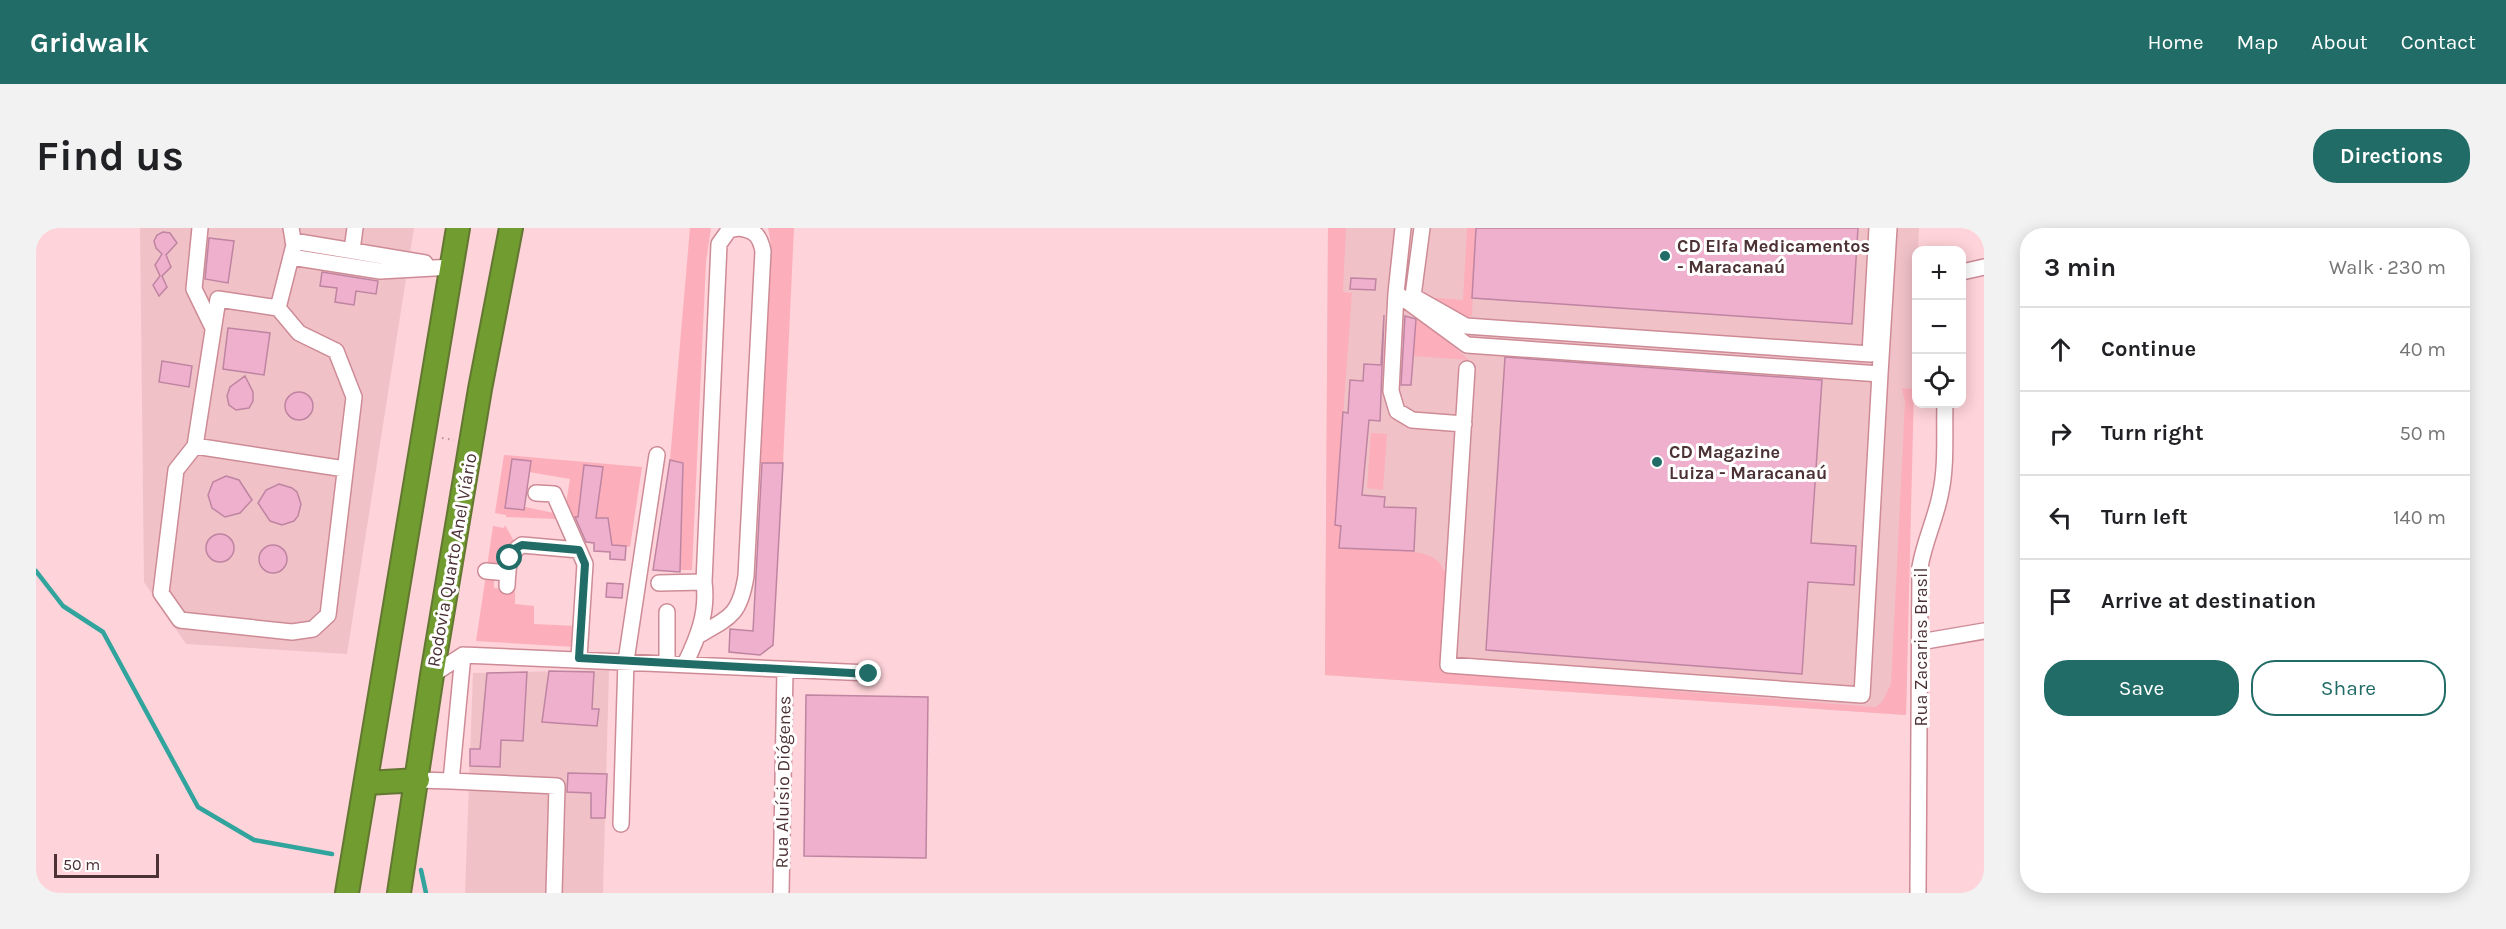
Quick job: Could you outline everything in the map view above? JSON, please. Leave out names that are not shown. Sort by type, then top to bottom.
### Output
[{"type":"highway","points":[[347,893],[458,228]]},
{"type":"highway","name":"Rodovia Quarto Anel Viário","points":[[399,893],[418,780],[432,675],[471,443],[511,228]]},
{"type":"highway","points":[[367,783],[418,780]]},
{"type":"street","points":[[200,228],[194,289],[213,328]]},
{"type":"street","points":[[352,250],[355,228]]},
{"type":"street","points":[[1403,228],[1396,293],[1391,391],[1397,411],[1412,420],[1464,424]]},
{"type":"street","points":[[1422,228],[1413,296],[1466,327],[1870,354],[1877,228]]},
{"type":"street","points":[[1467,369],[1448,665],[1862,695],[1889,228]]},
{"type":"street","points":[[685,664],[699,635],[706,602],[704,582],[719,244],[729,230],[751,229],[760,238],[764,251],[746,576],[737,609],[724,621],[699,635]]},
{"type":"street","points":[[278,308],[292,242]]},
{"type":"street","points":[[292,242],[452,267]]},
{"type":"street","points":[[292,242],[380,271],[452,267]]},
{"type":"street","points":[[1966,270],[1984,267]]},
{"type":"street","points":[[1396,293],[1467,345],[1880,374]]},
{"type":"street","points":[[218,299],[278,308],[299,333],[336,351],[354,397],[328,615],[313,629],[292,632],[180,620],[161,593],[176,471],[195,446],[213,328],[218,299]]},
{"type":"street","name":"Rua Zacarias Brasil","points":[[1918,893],[1920,567],[1923,550],[1938,505],[1944,473],[1945,408]]},
{"type":"street","points":[[195,446],[345,469]]},
{"type":"street","points":[[621,824],[626,661],[657,454]]},
{"type":"street","points":[[536,493],[554,494],[585,564],[579,658]]},
{"type":"street","points":[[486,571],[507,580],[510,558],[514,549],[522,545],[579,550]]},
{"type":"street","points":[[658,583],[704,582]]},
{"type":"street","points":[[667,612],[667,663]]},
{"type":"street","points":[[1920,642],[1984,631]]},
{"type":"street","points":[[451,781],[463,654]]},
{"type":"street","points":[[432,675],[463,654],[869,674]]},
{"type":"street","name":"Rua Aluísio Diógenes","points":[[781,893],[785,670]]},
{"type":"street","points":[[418,780],[557,786],[554,893]]},
{"type":"path","points":[[424,435],[471,443]]},
{"type":"shaded area","points":[[140,228],[414,228],[347,654],[186,644],[144,582]]},
{"type":"shaded area","points":[[690,228],[711,228],[706,262],[692,570],[680,570],[683,463],[670,460]]},
{"type":"shaded area","points":[[768,228],[794,228],[783,463],[760,463],[771,244]]},
{"type":"shaded area","points":[[1328,228],[1919,228],[1918,246],[1912,246],[1913,408],[1906,715],[1325,675]]},
{"type":"shaded area","points":[[1328,228],[1346,228],[1343,292],[1352,293],[1335,525],[1341,526],[1340,548],[1405,550],[1430,556],[1439,562],[1446,573],[1443,666],[1448,673],[1875,707],[1882,702],[1891,684],[1905,402],[1902,388],[1912,389],[1914,408],[1906,715],[1325,675]]},
{"type":"shaded area","points":[[1467,228],[1476,228],[1472,315],[1465,319],[1424,297],[1463,300]]},
{"type":"shaded area","points":[[1414,314],[1469,360],[1413,356],[1416,317],[1412,316]]},
{"type":"shaded area","points":[[1371,433],[1387,434],[1383,490],[1367,488]]},
{"type":"shaded area","points":[[504,455],[642,467],[630,547],[611,545],[608,518],[569,517],[565,509],[570,479],[529,472],[530,461],[512,459],[506,508],[524,510],[525,507],[554,513],[557,519],[506,517],[506,515],[495,513]],"holes":[[[584,465],[603,467],[596,516],[578,514]]]},
{"type":"shaded area","points":[[505,525],[514,541],[507,549],[500,565],[487,567],[493,526],[504,528]]},
{"type":"shaded area","points":[[486,575],[494,578],[494,588],[515,590],[515,604],[534,606],[534,624],[576,626],[575,647],[476,641]]},
{"type":"shaded area","points":[[609,670],[603,893],[465,893],[473,673]]},
{"type":"building","name":"CD Elfa Medicamentos - Maracanaú","points":[[1476,228],[1858,228],[1852,324],[1472,298]]},
{"type":"building","points":[[163,232],[170,233],[177,243],[166,255],[171,267],[162,276],[167,287],[159,296],[153,285],[160,276],[155,265],[162,254],[156,248],[154,241],[157,235]]},
{"type":"building","points":[[209,238],[234,241],[228,283],[205,279]]},
{"type":"building","points":[[322,272],[378,281],[376,294],[356,291],[354,305],[335,302],[337,288],[320,286]]},
{"type":"building","points":[[1351,278],[1376,279],[1375,290],[1350,289]]},
{"type":"building","points":[[1384,315],[1380,421],[1369,420],[1362,495],[1385,497],[1384,507],[1416,508],[1414,551],[1339,548],[1341,526],[1335,525],[1343,412],[1348,413],[1350,380],[1363,381],[1364,364],[1381,365]]},
{"type":"building","points":[[1405,316],[1416,319],[1411,385],[1401,385]]},
{"type":"building","points":[[228,328],[270,333],[264,375],[223,369]]},
{"type":"building","name":"CD Magazine Luiza - Maracanaú","points":[[1505,357],[1822,380],[1811,543],[1856,546],[1854,585],[1808,582],[1802,674],[1486,650]]},
{"type":"building","points":[[162,361],[192,366],[189,387],[159,382]]},
{"type":"building","points":[[245,376],[253,392],[253,401],[249,408],[236,410],[229,405],[227,396],[230,387]]},
{"type":"building","points":[[299,392],[309,396],[313,406],[309,416],[299,420],[289,416],[285,406],[289,396]]},
{"type":"building","points":[[512,459],[531,461],[524,510],[505,508]]},
{"type":"building","points":[[670,460],[683,463],[680,572],[653,570]]},
{"type":"building","points":[[762,463],[783,463],[773,645],[760,655],[729,652],[730,629],[753,631]]},
{"type":"building","points":[[584,465],[603,467],[596,518],[608,518],[612,545],[626,546],[625,560],[610,559],[610,552],[594,551],[594,543],[586,542],[575,517],[578,517]]},
{"type":"building","points":[[226,476],[239,480],[252,500],[240,513],[225,517],[212,508],[208,495],[213,482]]},
{"type":"building","points":[[279,484],[297,492],[301,504],[294,521],[282,525],[270,521],[258,503],[266,490]]},
{"type":"building","points":[[220,534],[230,538],[234,548],[230,558],[220,562],[210,558],[206,548],[210,538]]},
{"type":"building","points":[[273,545],[283,549],[287,559],[283,569],[273,573],[263,569],[259,559],[263,549]]},
{"type":"building","points":[[607,583],[623,584],[622,598],[606,597]]},
{"type":"building","points":[[549,671],[594,672],[592,709],[599,709],[597,726],[542,722]]},
{"type":"building","points":[[527,672],[523,741],[501,740],[500,767],[470,766],[470,749],[480,749],[487,673]]},
{"type":"building","points":[[806,695],[928,697],[926,858],[804,856]]},
{"type":"building","points":[[568,773],[607,774],[605,818],[591,818],[591,793],[567,792]]},
{"type":"waterway","points":[[36,571],[63,606],[103,632],[198,807],[254,840],[332,854]]},
{"type":"waterway","points":[[421,870],[426,893]]},
{"type":"place","name":"CD Elfa Medicamentos - Maracanaú","points":[[1665,256]]},
{"type":"place","name":"CD Magazine Luiza - Maracanaú","points":[[1657,462]]},
{"type":"route","points":[[510,558],[514,549],[522,545],[579,550],[585,564],[579,658],[869,674]]}]
